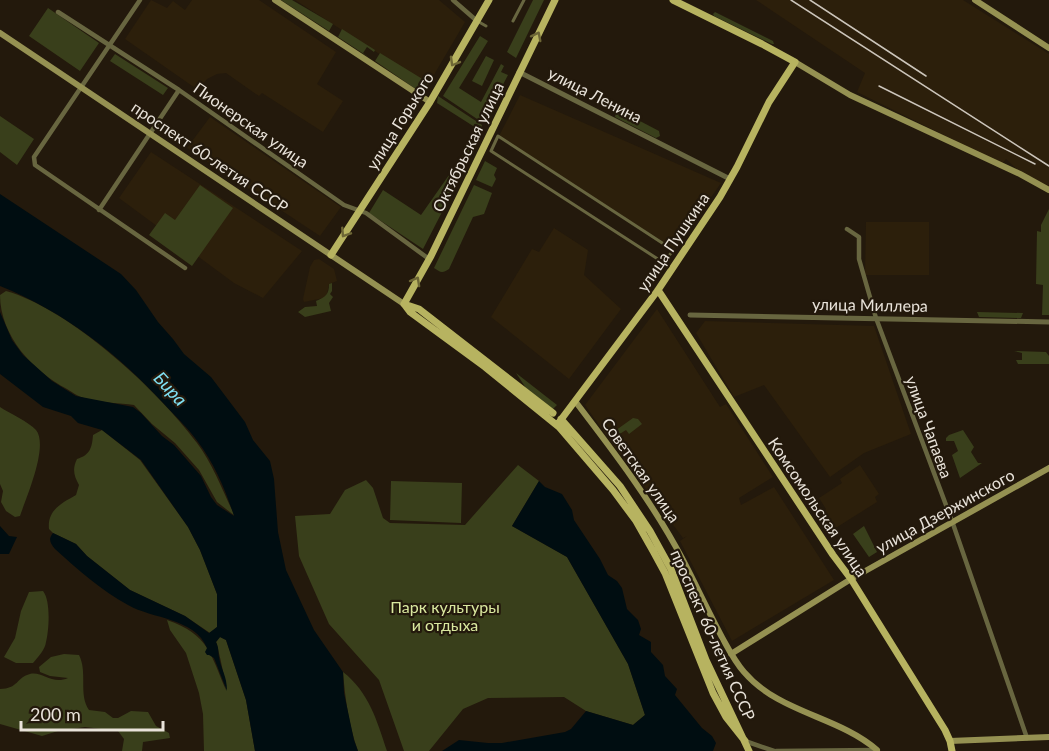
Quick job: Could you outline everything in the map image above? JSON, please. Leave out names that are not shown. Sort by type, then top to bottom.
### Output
[{"type":"main road","points":[[275,0],[430,102]]},
{"type":"main road","name":"улица Горького","points":[[331,255],[430,102],[489,0]]},
{"type":"main road","name":"Октябрьская улица","points":[[404,304],[429,259],[555,0]]},
{"type":"main road","points":[[673,0],[795,62],[850,95],[1020,174],[1049,190]]},
{"type":"main road","points":[[975,0],[1049,48]]},
{"type":"main road","name":"проспект 60-летия СССР","points":[[0,33],[404,304],[419,309],[553,413],[640,528],[665,573],[703,662],[749,751]]},
{"type":"main road","name":"улица Пушкина","points":[[559,422],[658,291],[730,179],[769,102],[795,62]]},
{"type":"main road","name":"Комсомольская улица","points":[[658,291],[851,579],[950,741]]},
{"type":"main road","name":"проспект 60-летия СССР","points":[[404,304],[410,312],[559,422]]},
{"type":"main road","name":"Советская улица","points":[[575,401],[635,481],[658,516],[731,654],[743,672],[771,695],[863,738],[877,750]]},
{"type":"main road","name":"улица Дзержинского","points":[[731,654],[851,579],[1049,468]]},
{"type":"main road","points":[[952,751],[950,741],[1049,737]]},
{"type":"street","points":[[140,0],[34,157],[35,165],[185,268]]},
{"type":"street","points":[[453,0],[486,26]]},
{"type":"street","points":[[513,21],[524,0]]},
{"type":"street","name":"Пионерская улица","points":[[58,12],[179,90],[344,205],[366,213],[429,259]]},
{"type":"street","name":"улица Ленина","points":[[519,72],[730,179]]},
{"type":"street","points":[[99,210],[179,90]]},
{"type":"street","points":[[498,136],[673,250],[664,263],[491,151],[498,136]]},
{"type":"street","name":"улица Чапаева","points":[[847,229],[859,237],[859,259],[876,318],[952,521],[1027,738]]},
{"type":"street","name":"улица Миллера","points":[[690,315],[1049,322]]},
{"type":"street","points":[[745,741],[775,751],[877,750]]},
{"type":"shaded area","points":[[151,0],[167,8],[173,1],[185,10],[192,0],[259,0],[336,52],[317,84],[343,101],[323,132],[262,93],[259,96],[226,73],[207,79],[198,90],[125,39]]},
{"type":"shaded area","points":[[295,0],[439,0],[465,22],[428,85]]},
{"type":"shaded area","points":[[756,0],[963,0],[1046,52],[1049,54],[1049,186],[1020,172],[1006,159],[1002,164],[857,92],[865,73]]},
{"type":"shaded area","points":[[520,95],[721,183],[673,252],[499,136]]},
{"type":"shaded area","points":[[210,117],[341,207],[320,236],[187,148]]},
{"type":"shaded area","points":[[151,152],[302,251],[263,298],[234,283],[119,198]]},
{"type":"shaded area","points":[[866,222],[929,222],[929,275],[865,275]]},
{"type":"shaded area","points":[[554,228],[588,250],[584,275],[621,309],[569,379],[491,317],[532,249],[539,252]]},
{"type":"shaded area","points":[[319,259],[334,269],[337,281],[329,284],[324,298],[304,302],[310,267],[314,260]]},
{"type":"shaded area","points":[[657,309],[720,407],[726,404],[773,477],[739,498],[741,505],[774,487],[834,580],[732,641],[680,541],[687,536],[683,538],[585,405]]},
{"type":"shaded area","points":[[705,321],[874,326],[911,434],[864,453],[830,477],[764,385],[734,397],[696,333]]},
{"type":"shaded area","points":[[860,465],[879,494],[875,497],[877,502],[834,529],[823,511],[826,509],[819,498],[842,483],[840,479]]},
{"type":"green space","points":[[281,0],[292,0],[333,24],[329,31]]},
{"type":"green space","points":[[533,0],[544,0],[516,58],[507,52]]},
{"type":"green space","points":[[48,8],[99,43],[80,71],[29,36]]},
{"type":"green space","points":[[715,12],[773,41],[774,44],[714,16]]},
{"type":"green space","points":[[342,29],[375,50],[374,52],[367,47],[363,53],[370,58],[338,37]]},
{"type":"green space","points":[[480,36],[488,41],[459,88],[481,102],[501,64],[504,66],[501,72],[508,75],[483,123],[443,96]]},
{"type":"green space","points":[[380,53],[429,83],[423,94],[375,61]]},
{"type":"green space","points":[[115,54],[168,88],[163,95],[110,61]]},
{"type":"green space","points":[[486,56],[494,60],[482,86],[472,81]]},
{"type":"green space","points":[[438,96],[482,125],[481,131],[437,103]]},
{"type":"green space","points":[[619,110],[659,131],[660,136],[656,138],[615,117]]},
{"type":"green space","points":[[0,116],[34,139],[17,165],[0,152]]},
{"type":"green space","points":[[470,145],[475,148],[423,249],[369,213],[383,190],[421,215]]},
{"type":"green space","points":[[485,161],[497,168],[494,175],[496,179],[492,187],[476,180]]},
{"type":"green space","points":[[200,185],[233,208],[192,266],[149,235],[165,213],[175,220]]},
{"type":"green space","points":[[474,185],[492,193],[484,214],[473,217],[449,269],[445,272],[440,271],[434,268]]},
{"type":"green space","points":[[1049,209],[1049,315],[1042,315],[1043,285],[1036,284],[1037,231],[1041,232],[1041,225]]},
{"type":"green space","points":[[332,283],[330,294],[333,297],[329,303],[331,311],[305,317],[298,312],[305,307],[317,306],[316,301],[326,295],[329,284]]},
{"type":"green space","points":[[6,291],[57,315],[84,333],[111,354],[160,399],[203,451],[235,516],[217,502],[199,470],[175,443],[134,405],[99,401],[80,396],[54,381],[31,362],[12,338],[1,310],[0,295]]},
{"type":"green space","points":[[977,312],[1023,313],[1021,318],[979,317]]},
{"type":"green space","points":[[1014,351],[1046,352],[1049,356],[1049,364],[1018,364],[1016,360],[1022,360],[1022,353]]},
{"type":"green space","points":[[516,373],[557,405],[553,409],[526,388]]},
{"type":"green space","points":[[0,407],[33,427],[39,438],[40,448],[35,472],[20,516],[15,517],[6,511],[1,502],[3,491],[0,484]]},
{"type":"green space","points":[[633,418],[638,419],[642,424],[629,434],[626,430],[618,435],[620,440],[618,441],[612,433]]},
{"type":"green space","points":[[102,430],[140,460],[188,527],[200,550],[217,594],[217,627],[210,633],[185,616],[130,590],[87,556],[76,544],[49,529],[53,512],[76,495],[79,485],[74,466],[77,459],[88,453],[93,435]]},
{"type":"green space","points":[[963,430],[974,447],[971,452],[978,463],[982,463],[960,478],[952,455],[958,451],[954,441],[946,441],[946,438]]},
{"type":"green space","name":"Парк культуры и отдыха","points":[[518,465],[539,481],[512,526],[567,557],[628,664],[645,715],[633,725],[586,711],[564,697],[488,698],[463,709],[429,751],[404,751],[379,680],[329,624],[299,556],[295,516],[330,514],[345,490],[366,480],[373,488],[383,518],[390,523],[465,525]]},
{"type":"green space","points":[[391,481],[462,483],[461,523],[390,520]]},
{"type":"green space","points":[[864,526],[877,552],[869,557],[853,534]]},
{"type":"green space","points":[[43,591],[49,616],[45,645],[33,663],[16,663],[4,657],[15,638],[21,611],[29,592]]},
{"type":"green space","points":[[167,620],[192,632],[200,639],[211,656],[226,690],[216,642],[220,637],[226,640],[246,700],[255,751],[204,751],[203,714],[199,693],[186,653],[170,630]]},
{"type":"green space","points":[[64,654],[79,655],[83,669],[84,697],[89,710],[105,712],[113,718],[118,718],[131,711],[148,712],[156,726],[169,733],[170,738],[143,742],[142,751],[122,751],[124,739],[118,731],[85,727],[42,736],[0,724],[0,689],[14,685],[30,674],[39,674],[57,680],[68,678],[50,676],[40,672],[39,667],[51,657]]},
{"type":"green space","points":[[343,672],[366,698],[376,718],[387,751],[358,751],[348,712]]},
{"type":"water","name":"Бира","points":[[0,194],[121,274],[136,290],[184,354],[211,377],[245,422],[253,440],[270,461],[274,479],[278,532],[286,570],[314,630],[343,672],[344,693],[358,751],[255,751],[246,700],[226,640],[220,637],[216,642],[227,691],[214,658],[207,655],[205,652],[207,648],[193,631],[172,620],[138,610],[118,599],[81,572],[52,545],[50,539],[53,533],[76,544],[87,556],[130,590],[185,616],[209,633],[217,627],[217,594],[200,550],[188,527],[141,460],[102,430],[78,423],[71,416],[43,407],[0,374],[0,312],[12,340],[23,355],[52,381],[76,396],[133,407],[174,445],[201,476],[217,505],[234,516],[219,478],[204,450],[187,428],[147,386],[89,336],[47,308],[0,286]]},
{"type":"water","points":[[539,481],[545,487],[562,494],[572,510],[574,520],[608,575],[622,588],[627,609],[638,620],[641,629],[639,635],[651,642],[651,652],[663,665],[665,676],[677,689],[675,695],[702,728],[712,736],[716,743],[713,751],[442,751],[459,740],[502,743],[565,732],[571,729],[586,711],[633,725],[645,715],[628,664],[567,557],[512,526]]},
{"type":"water","points":[[0,526],[9,536],[17,537],[9,554],[0,554]]},
{"type":"railway","points":[[791,0],[1049,166]]},
{"type":"railway","points":[[810,0],[926,76]]},
{"type":"railway","points":[[879,86],[1035,164]]}]
